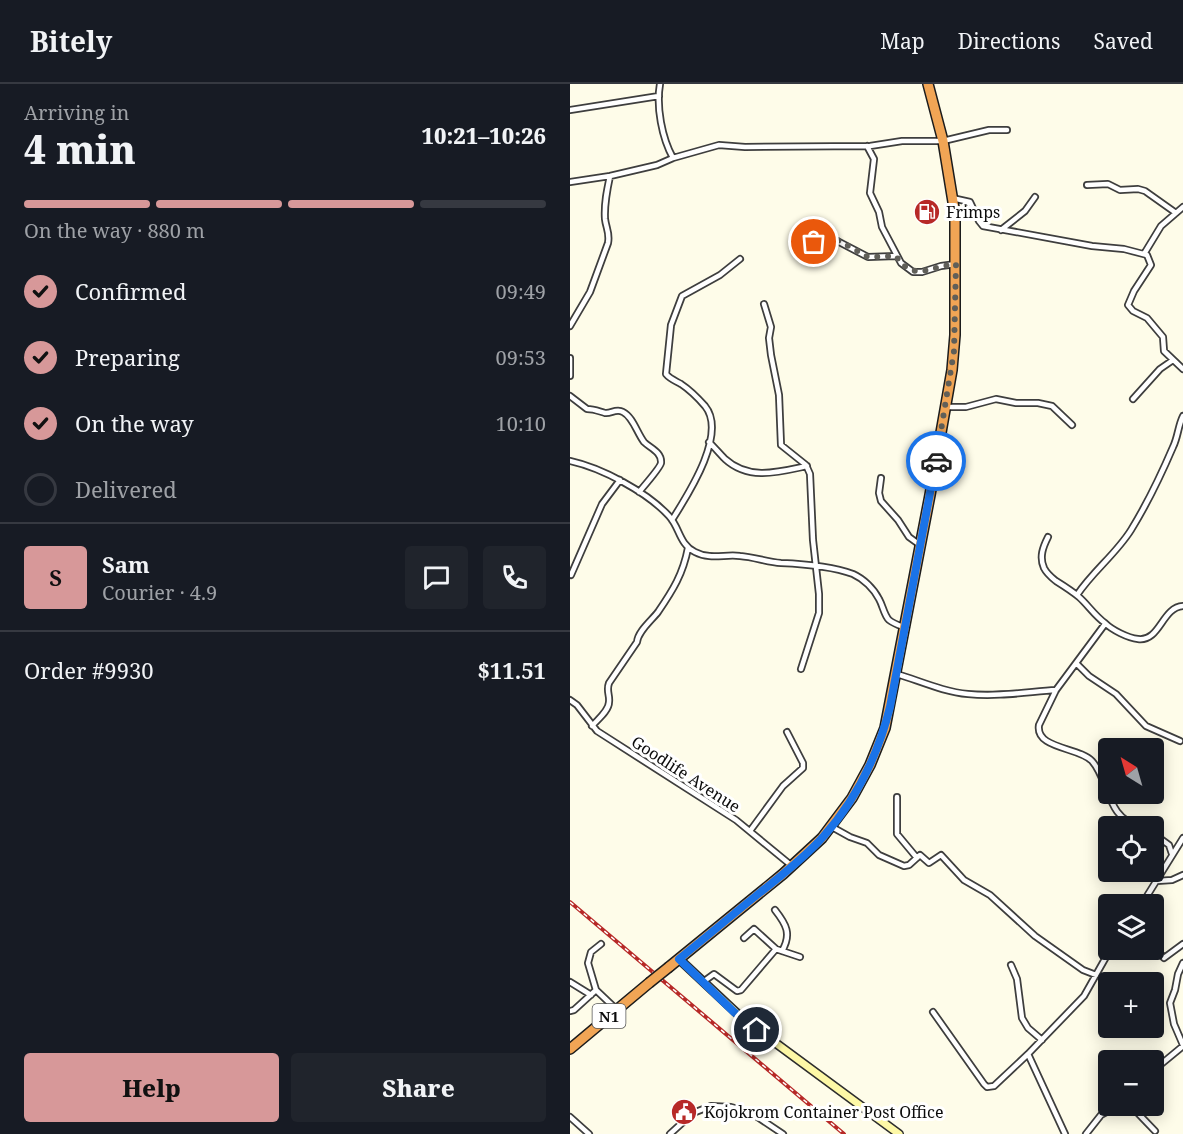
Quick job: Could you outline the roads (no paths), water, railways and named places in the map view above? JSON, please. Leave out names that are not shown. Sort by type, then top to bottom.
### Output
[{"type":"highway","name":"N1","points":[[570,1049],[792,866],[832,827],[852,798],[877,751],[885,728],[906,628],[945,407],[955,335],[955,214],[943,141],[928,84]]},
{"type":"street","points":[[660,84],[659,96],[665,139],[673,158]]},
{"type":"street","points":[[570,110],[659,96]]},
{"type":"street","points":[[570,182],[657,165],[719,145],[867,146],[902,141],[943,141],[989,130],[1008,130]]},
{"type":"street","points":[[867,146],[874,159],[870,193],[879,212],[882,227],[901,263],[913,272],[956,264]]},
{"type":"street","points":[[570,326],[590,292],[608,243],[605,220],[610,176]]},
{"type":"street","points":[[1087,185],[1108,184],[1120,190],[1145,191],[1176,213]]},
{"type":"street","points":[[1001,230],[1025,211],[1035,197]]},
{"type":"street","points":[[952,198],[970,202],[983,226],[1144,254],[1150,259],[1151,264],[1128,305],[1133,311],[1148,318],[1163,337],[1164,351],[1183,369]]},
{"type":"street","points":[[1144,254],[1161,226],[1183,207]]},
{"type":"street","points":[[816,257],[814,242],[820,232],[868,257],[896,256]]},
{"type":"street","points":[[672,520],[699,475],[709,442],[712,420],[705,407],[688,389],[666,374],[672,325],[682,296],[720,275],[740,259]]},
{"type":"street","points":[[764,304],[771,327],[769,338],[779,395],[780,445],[807,466],[810,474],[819,613],[801,669]]},
{"type":"street","points":[[570,358],[570,376]]},
{"type":"street","points":[[1133,399],[1160,369],[1173,360]]},
{"type":"street","points":[[570,396],[587,410],[594,409],[606,413],[620,410],[624,412],[632,420],[636,431],[646,444],[658,453],[661,460],[659,468],[639,492]]},
{"type":"street","points":[[945,407],[966,407],[996,399],[1016,403],[1038,403],[1052,406],[1072,425]]},
{"type":"street","points":[[1077,595],[1086,582],[1114,553],[1133,527],[1175,444],[1179,423],[1183,416]]},
{"type":"street","points":[[709,442],[728,461],[753,473],[766,474],[807,466]]},
{"type":"street","points":[[570,461],[584,464],[620,480],[639,492],[672,520],[688,548],[699,554],[712,557],[740,555],[851,573],[861,578],[879,598],[890,620],[906,628]]},
{"type":"street","points":[[881,478],[879,493],[881,501],[909,537],[920,545]]},
{"type":"street","points":[[571,575],[602,504],[620,480]]},
{"type":"street","points":[[1048,537],[1042,549],[1041,559],[1049,576],[1077,595],[1105,624],[1132,638],[1146,639],[1152,635],[1171,611],[1183,606]]},
{"type":"street","points":[[592,726],[608,707],[609,683],[682,574],[688,548]]},
{"type":"street","points":[[1105,624],[1056,690],[1039,725],[1040,735],[1045,741],[1078,753],[1092,761],[1113,806],[1123,816]]},
{"type":"street","points":[[1077,664],[1089,676],[1116,694],[1146,726],[1180,741]]},
{"type":"street","points":[[897,674],[968,694],[1056,690]]},
{"type":"street","name":"Goodlife Avenue","points":[[570,700],[577,705],[592,726],[750,831],[792,866]]},
{"type":"street","points":[[750,831],[783,786],[803,768],[803,763],[787,732]]},
{"type":"street","points":[[897,797],[897,834],[917,858]]},
{"type":"street","points":[[832,827],[867,843],[879,855],[904,866],[909,865],[921,855],[929,863],[942,855],[964,880],[990,895],[1035,936],[1083,970],[1096,975]]},
{"type":"street","points":[[1164,869],[1183,838]]},
{"type":"street","points":[[1164,841],[1169,845],[1172,854]]},
{"type":"street","points":[[1164,881],[1183,875]]},
{"type":"street","points":[[703,982],[714,974],[737,991],[741,990],[787,940],[786,926],[775,910]]},
{"type":"street","points":[[744,938],[754,929],[779,950],[801,957]]},
{"type":"street","points":[[601,944],[591,952],[588,959],[596,990],[616,1010]]},
{"type":"street","points":[[1164,958],[1183,944]]},
{"type":"street","points":[[679,959],[734,1012],[898,1134]]},
{"type":"street","points":[[933,1012],[987,1087],[991,1088],[998,1084],[1084,996],[1104,960]]},
{"type":"street","points":[[1164,1062],[1183,1046],[1174,1024],[1170,1003],[1183,963]]},
{"type":"street","points":[[1011,965],[1017,979],[1022,1018],[1028,1028],[1042,1040]]},
{"type":"street","points":[[570,982],[591,995]]},
{"type":"street","points":[[570,1011],[596,990]]},
{"type":"street","points":[[1028,1054],[1065,1134]]},
{"type":"street","points":[[670,1134],[693,1113],[711,1106],[731,1107],[750,1112],[783,1134]]},
{"type":"street","points":[[1086,1134],[1100,1116]]},
{"type":"street","points":[[1141,1116],[1155,1131]]},
{"type":"street","points":[[570,1117],[589,1134]]},
{"type":"railway","points":[[570,902],[844,1134]]},
{"type":"place","name":"Frimps","points":[[927,212]]},
{"type":"place","name":"Kojokrom Container Post Office","points":[[684,1112]]}]
